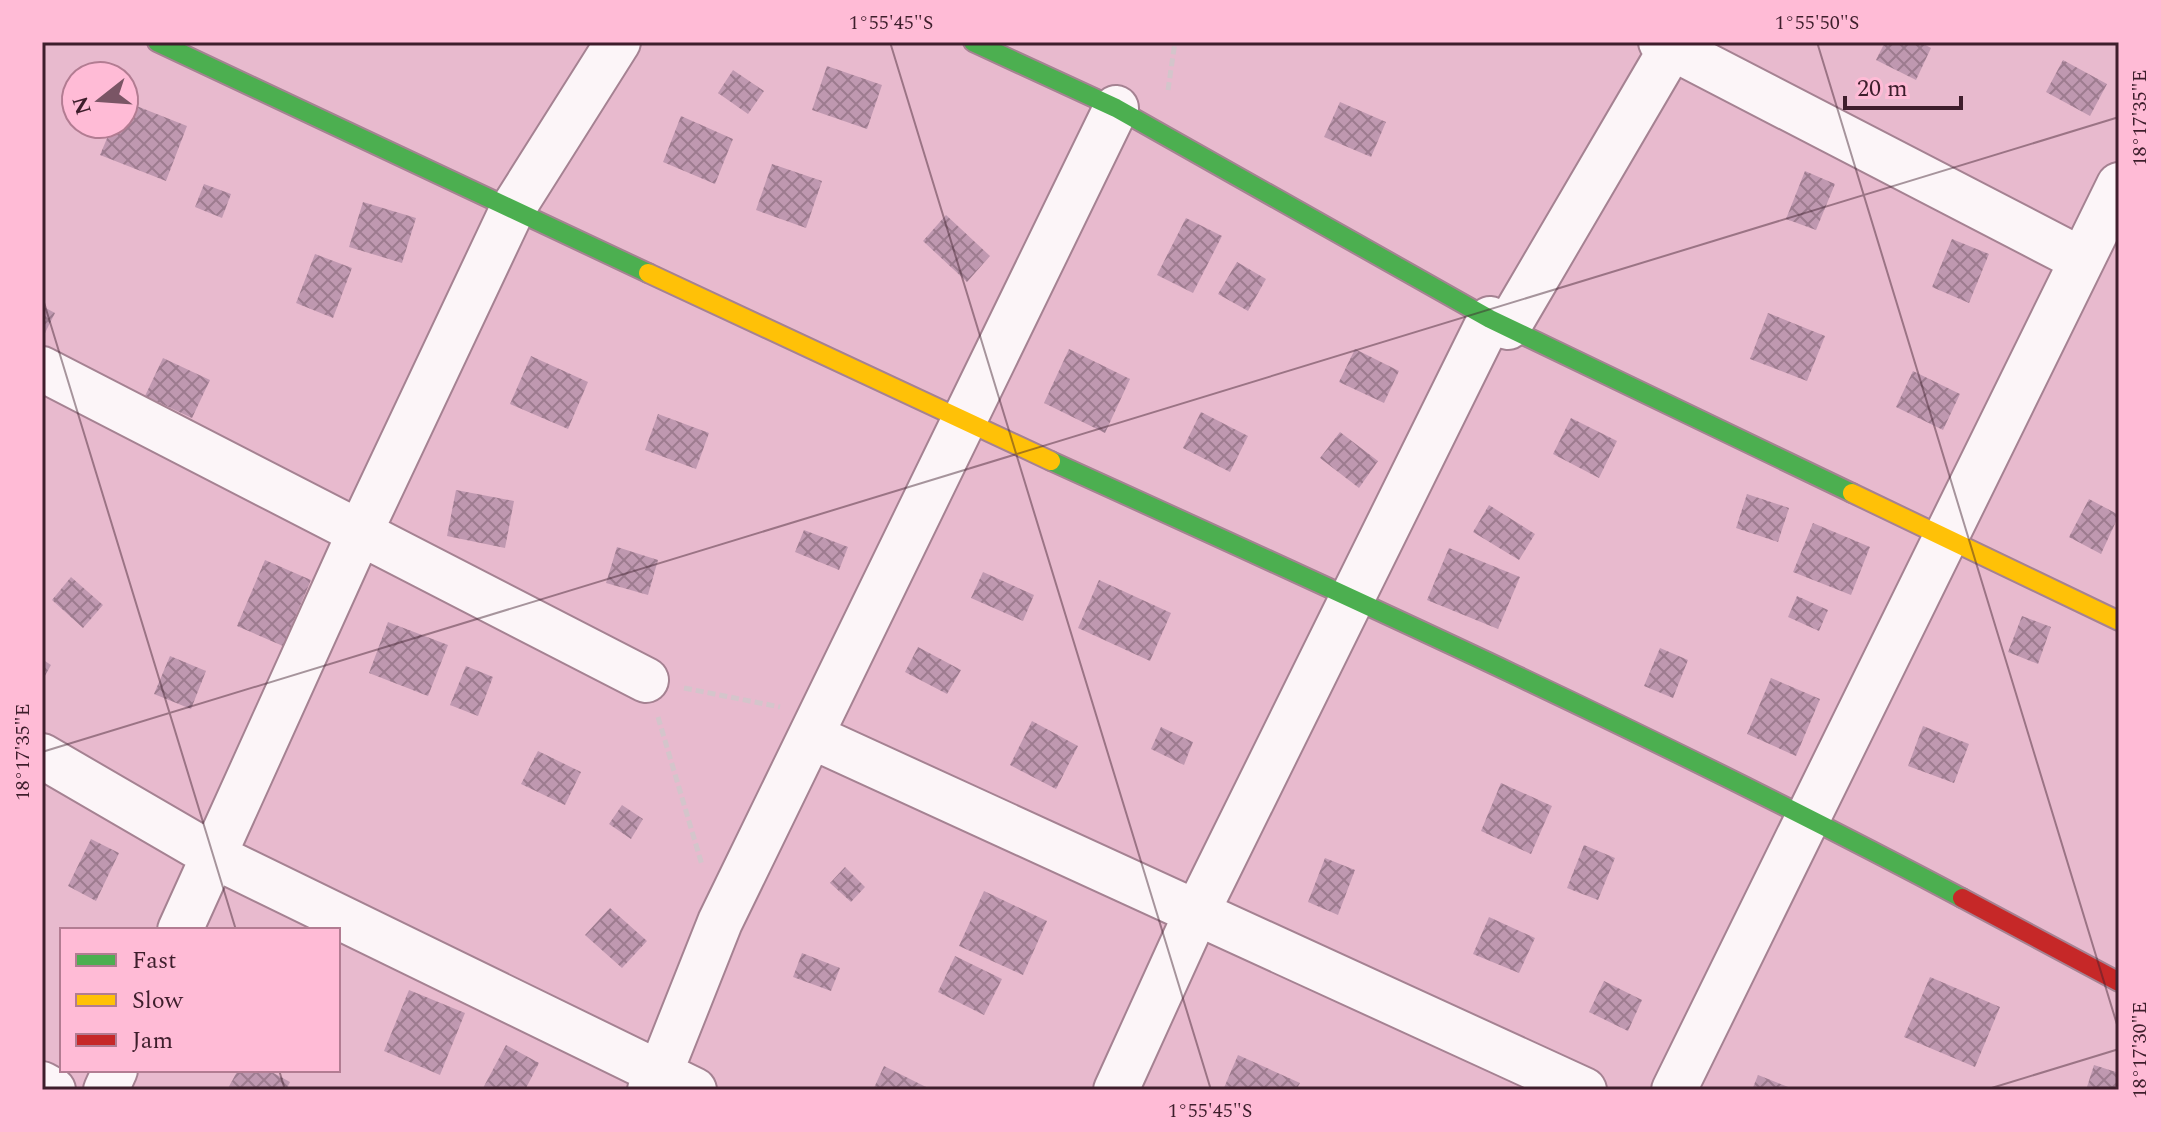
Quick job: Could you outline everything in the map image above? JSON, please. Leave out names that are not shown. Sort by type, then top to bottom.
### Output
[{"type":"street","points":[[157,42],[964,421],[1352,598],[1808,816],[2119,982]]},
{"type":"street","points":[[181,928],[360,532],[512,210],[618,42]]},
{"type":"street","points":[[973,42],[1116,108],[1499,323],[2119,621]]},
{"type":"street","points":[[1116,1090],[1196,914],[1352,598],[1499,323],[1669,44],[2098,249]]},
{"type":"street","points":[[42,756],[214,856],[668,1084],[720,922],[1116,108]]},
{"type":"street","points":[[1674,1090],[1945,537],[2098,249],[2119,185]]},
{"type":"street","points":[[42,369],[646,680]]},
{"type":"street","points":[[816,725],[1196,914],[1584,1090]]},
{"type":"street","points":[[42,1084],[53,1090]]},
{"type":"path","points":[[646,680],[816,725]]},
{"type":"path","points":[[646,680],[720,922]]},
{"type":"building","points":[[1885,42],[1920,42],[1931,48],[1916,80],[1876,60]]},
{"type":"building","points":[[2063,60],[2107,84],[2090,116],[2046,92]]},
{"type":"building","points":[[827,66],[882,85],[867,129],[812,110]]},
{"type":"building","points":[[733,70],[764,91],[748,114],[718,93]]},
{"type":"building","points":[[1340,102],[1386,122],[1371,157],[1324,137]]},
{"type":"building","points":[[140,107],[187,126],[166,181],[100,155],[106,140],[140,140]]},
{"type":"building","points":[[681,116],[733,139],[715,184],[663,162]]},
{"type":"building","points":[[772,164],[822,181],[806,228],[756,210]]},
{"type":"building","points":[[1805,171],[1835,184],[1816,230],[1786,219]]},
{"type":"building","points":[[204,184],[231,194],[222,218],[195,207]]},
{"type":"building","points":[[363,202],[416,218],[402,263],[349,247]]},
{"type":"building","points":[[946,215],[990,256],[967,282],[923,241]]},
{"type":"building","points":[[1186,218],[1222,236],[1193,293],[1157,275]]},
{"type":"building","points":[[1952,239],[1989,254],[1969,303],[1932,287]]},
{"type":"building","points":[[315,254],[352,268],[333,318],[296,303]]},
{"type":"building","points":[[1237,262],[1266,279],[1248,311],[1218,294]]},
{"type":"building","points":[[42,306],[55,313],[42,339]]},
{"type":"building","points":[[1768,313],[1825,336],[1807,381],[1750,359]]},
{"type":"building","points":[[1069,349],[1130,379],[1105,433],[1044,403]]},
{"type":"building","points":[[1355,349],[1399,371],[1384,403],[1339,382]]},
{"type":"building","points":[[531,356],[588,382],[568,429],[510,404]]},
{"type":"building","points":[[163,358],[210,380],[192,418],[145,396]]},
{"type":"building","points":[[1913,371],[1960,394],[1943,430],[1896,407]]},
{"type":"building","points":[[1201,412],[1248,436],[1230,472],[1183,448]]},
{"type":"building","points":[[658,414],[709,433],[696,469],[645,450]]},
{"type":"building","points":[[1571,418],[1617,441],[1599,478],[1553,454]]},
{"type":"building","points":[[1340,432],[1378,461],[1359,488],[1320,458]]},
{"type":"building","points":[[456,490],[514,501],[505,548],[447,536]]},
{"type":"building","points":[[1747,494],[1789,508],[1778,542],[1736,528]]},
{"type":"building","points":[[2089,499],[2119,515],[2101,554],[2069,537]]},
{"type":"building","points":[[1489,505],[1535,534],[1519,560],[1473,532]]},
{"type":"building","points":[[1813,523],[1870,547],[1851,595],[1793,572]]},
{"type":"building","points":[[804,530],[848,547],[839,570],[795,552]]},
{"type":"building","points":[[617,547],[658,560],[648,595],[606,583]]},
{"type":"building","points":[[1449,548],[1520,577],[1498,629],[1427,600]]},
{"type":"building","points":[[265,560],[311,580],[283,646],[237,626]]},
{"type":"building","points":[[983,572],[1034,595],[1023,621],[971,598]]},
{"type":"building","points":[[71,577],[103,605],[83,628],[52,600]]},
{"type":"building","points":[[1099,580],[1171,613],[1150,661],[1078,628]]},
{"type":"building","points":[[1797,596],[1828,610],[1819,631],[1788,617]]},
{"type":"building","points":[[2022,616],[2051,627],[2038,664],[2008,652]]},
{"type":"building","points":[[388,622],[448,645],[428,696],[369,673]]},
{"type":"building","points":[[918,647],[961,670],[947,694],[905,672]]},
{"type":"building","points":[[1660,648],[1688,660],[1673,698],[1644,686]]},
{"type":"building","points":[[170,656],[206,671],[191,709],[154,694]]},
{"type":"building","points":[[42,659],[51,665],[42,681]]},
{"type":"building","points":[[466,666],[493,677],[478,716],[450,705]]},
{"type":"building","points":[[1771,678],[1820,699],[1796,756],[1747,734]]},
{"type":"building","points":[[1032,721],[1078,746],[1056,789],[1010,765]]},
{"type":"building","points":[[1923,726],[1969,744],[1954,783],[1908,766]]},
{"type":"building","points":[[1161,727],[1193,742],[1184,765],[1151,749]]},
{"type":"building","points":[[538,751],[581,772],[565,805],[521,784]]},
{"type":"building","points":[[1501,783],[1552,806],[1531,854],[1481,831]]},
{"type":"building","points":[[622,805],[643,819],[631,839],[609,824]]},
{"type":"building","points":[[91,839],[119,853],[96,901],[68,886]]},
{"type":"building","points":[[1584,845],[1615,858],[1598,900],[1567,888]]},
{"type":"building","points":[[1325,858],[1355,870],[1338,915],[1308,902]]},
{"type":"building","points":[[845,867],[865,887],[851,902],[830,883]]},
{"type":"building","points":[[984,891],[1047,921],[1023,975],[959,946]]},
{"type":"building","points":[[610,908],[647,941],[622,968],[585,935]]},
{"type":"building","points":[[1489,917],[1535,938],[1519,973],[1473,954]]},
{"type":"building","points":[[802,953],[840,968],[831,991],[793,977]]},
{"type":"building","points":[[955,956],[1002,979],[984,1015],[938,992]]},
{"type":"building","points":[[1930,977],[2000,1007],[1975,1067],[1904,1037]]},
{"type":"building","points":[[1604,981],[1642,1000],[1628,1031],[1589,1012]]},
{"type":"building","points":[[409,990],[465,1013],[440,1075],[384,1051]]},
{"type":"building","points":[[506,1045],[539,1063],[525,1090],[482,1090]]},
{"type":"building","points":[[1238,1055],[1300,1083],[1296,1090],[1223,1090]]},
{"type":"building","points":[[2094,1065],[2119,1073],[2119,1090],[2086,1090]]},
{"type":"building","points":[[884,1066],[932,1090],[873,1090]]},
{"type":"building","points":[[237,1072],[272,1072],[290,1082],[286,1090],[227,1090]]},
{"type":"building","points":[[1758,1075],[1796,1090],[1752,1090]]},
{"type":"traffic: fast","points":[[157,42],[648,273]]},
{"type":"traffic: fast","points":[[973,42],[1116,108],[1490,319],[1852,493]]},
{"type":"traffic: fast","points":[[1051,461],[1624,727],[1962,898]]},
{"type":"traffic: slow","points":[[648,273],[1051,461]]},
{"type":"traffic: slow","points":[[1852,493],[2119,621]]},
{"type":"traffic: jam","points":[[1962,898],[2119,982]]}]
